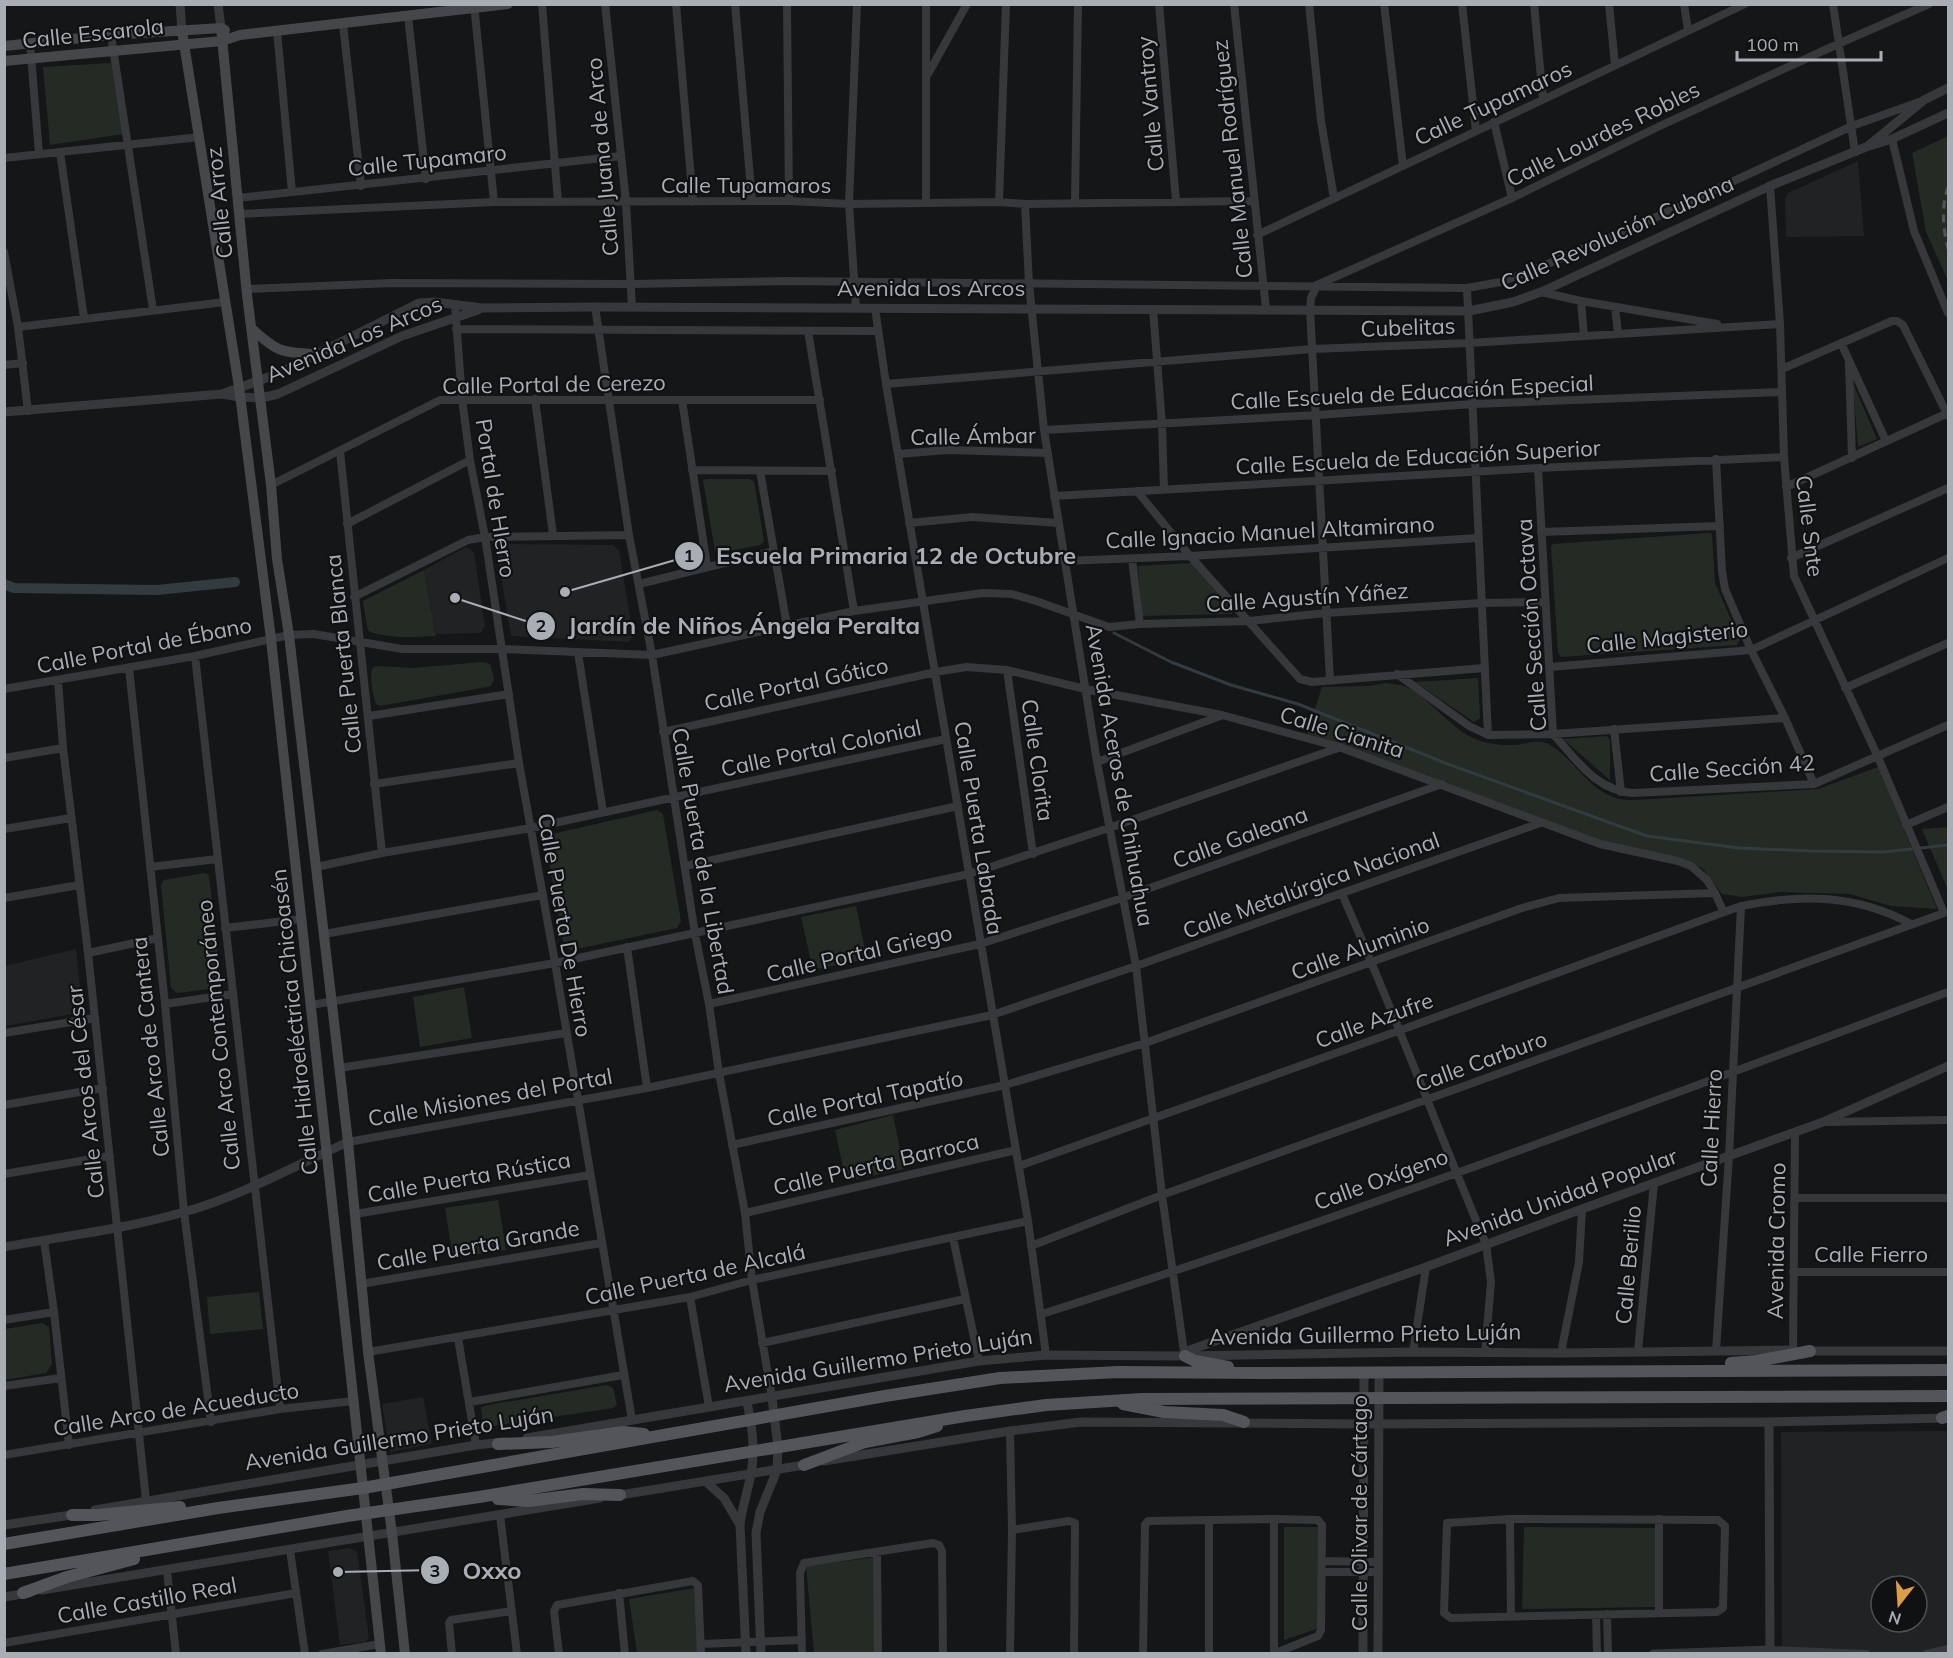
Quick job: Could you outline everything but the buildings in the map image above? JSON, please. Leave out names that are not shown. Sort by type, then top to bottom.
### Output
[{"type":"main road","points":[[221,28],[240,35],[508,4]]},
{"type":"main road","name":"Calle Escarola","points":[[4,46],[111,35],[221,28]]},
{"type":"main road","name":"Calle Arroz","points":[[221,28],[246,289],[261,398]]},
{"type":"main road","name":"Calle Arroz","points":[[182,31],[239,392]]},
{"type":"main road","name":"Calle Escarola","points":[[4,61],[222,41],[240,35]]},
{"type":"main road","points":[[251,328],[278,350],[315,354]]},
{"type":"main road","name":"Calle Hidroeléctrica Chicoasén","points":[[239,392],[271,639],[380,1649]]},
{"type":"main road","name":"Calle Hidroeléctrica Chicoasén","points":[[261,398],[277,559],[289,635],[324,934],[348,1142],[368,1352],[405,1653]]},
{"type":"main road","points":[[1692,1372],[1714,1365],[1757,1361],[1810,1351]]},
{"type":"main road","points":[[1184,1354],[1200,1363],[1264,1373]]},
{"type":"main road","name":"Avenida Guillermo Prieto Luján","points":[[4,1544],[218,1508],[363,1488],[885,1396],[1000,1378],[1118,1372],[1948,1370]]},
{"type":"main road","points":[[4,1574],[366,1513],[479,1497],[965,1416],[1046,1405],[1142,1399],[1948,1396]]},
{"type":"main road","points":[[1107,1401],[1164,1412],[1223,1415],[1244,1422]]},
{"type":"main road","points":[[804,1465],[865,1442],[928,1430],[965,1416]]},
{"type":"main road","points":[[498,1444],[552,1442],[623,1432],[660,1436]]},
{"type":"main road","points":[[479,1497],[528,1501],[583,1494],[621,1495]]},
{"type":"main road","points":[[72,1515],[176,1508],[218,1508]]},
{"type":"main road","points":[[23,1593],[67,1577],[176,1546]]},
{"type":"street","name":"Calle Arroz","points":[[180,4],[182,31]]},
{"type":"street","name":"Calle Arroz","points":[[218,4],[221,28]]},
{"type":"street","points":[[542,4],[558,202]]},
{"type":"street","name":"Calle Juana de Arco","points":[[605,4],[626,202],[632,307]]},
{"type":"street","points":[[676,4],[693,202]]},
{"type":"street","points":[[735,4],[752,201]]},
{"type":"street","points":[[787,4],[789,201]]},
{"type":"street","points":[[856,308],[849,204],[857,4]]},
{"type":"street","points":[[926,4],[926,203]]},
{"type":"street","points":[[927,76],[967,4]]},
{"type":"street","points":[[999,202],[1006,4]]},
{"type":"street","points":[[1075,202],[1078,4]]},
{"type":"street","name":"Calle Vantroy","points":[[1160,4],[1176,201]]},
{"type":"street","name":"Calle Manuel Rodríguez","points":[[1234,4],[1266,309]]},
{"type":"street","points":[[1309,4],[1321,121],[1334,198]]},
{"type":"street","points":[[1384,4],[1403,166]]},
{"type":"street","points":[[1462,4],[1476,131]]},
{"type":"street","points":[[1534,4],[1543,99]]},
{"type":"street","points":[[1609,4],[1615,65]]},
{"type":"street","points":[[1684,4],[1688,30]]},
{"type":"street","name":"Calle Tupamaros","points":[[1257,235],[1745,4]]},
{"type":"street","points":[[1833,4],[1855,152]]},
{"type":"street","name":"Calle Lourdes Robles","points":[[1317,285],[1512,198],[1662,125],[1929,4]]},
{"type":"street","points":[[474,7],[494,202]]},
{"type":"street","points":[[408,16],[426,179]]},
{"type":"street","points":[[343,24],[361,186]]},
{"type":"street","points":[[277,31],[292,192]]},
{"type":"street","points":[[111,35],[153,310]]},
{"type":"street","points":[[30,44],[39,154]]},
{"type":"street","name":"Calle Revolución Cubana","points":[[1866,147],[1924,100],[1948,88]]},
{"type":"street","points":[[246,289],[392,283],[631,284],[786,281],[1467,288],[1501,282],[1543,266],[1652,219],[1851,126],[1924,100]]},
{"type":"street","name":"Calle Revolución Cubana","points":[[1266,309],[1468,310],[1513,302],[1541,292],[1770,186],[1866,147],[1892,139],[1948,113]]},
{"type":"street","points":[[1494,123],[1512,198]]},
{"type":"street","points":[[4,158],[200,137]]},
{"type":"street","points":[[1892,139],[1914,231],[1948,313]]},
{"type":"street","points":[[60,152],[84,318]]},
{"type":"street","name":"Calle Tupamaro","points":[[238,198],[621,156]]},
{"type":"street","name":"Calle Snte","points":[[1770,186],[1780,324],[1784,457],[1794,576],[1878,758],[1944,913]]},
{"type":"street","name":"Calle Tupamaros","points":[[239,214],[494,202],[789,201],[849,204],[999,202],[1025,204],[1253,201]]},
{"type":"street","name":"Avenida Aceros de Chihuahua","points":[[1025,204],[1031,308],[1044,430],[1096,762],[1136,966],[1162,1196],[1184,1354]]},
{"type":"street","points":[[4,252],[8,296],[18,327],[28,411]]},
{"type":"street","points":[[1317,285],[1311,298],[1310,310],[1330,680]]},
{"type":"street","points":[[1467,288],[1488,735]]},
{"type":"street","points":[[1541,292],[1730,326]]},
{"type":"street","points":[[1581,301],[1584,336]]},
{"type":"street","points":[[18,327],[225,302]]},
{"type":"street","name":"Avenida Los Arcos","points":[[239,392],[419,303],[435,302],[482,308],[1266,309]]},
{"type":"street","name":"Portal de HIerro","points":[[455,305],[462,399],[470,460],[485,537],[501,649]]},
{"type":"street","points":[[595,307],[597,330]]},
{"type":"street","points":[[1615,307],[1618,333]]},
{"type":"street","name":"Avenida Los Arcos","points":[[239,392],[261,398],[278,394],[402,336],[482,308]]},
{"type":"street","name":"Calle Puerta Labrada","points":[[875,308],[909,523],[1028,1221],[1046,1355]]},
{"type":"street","points":[[1153,309],[1162,424],[1164,489]]},
{"type":"street","points":[[1782,369],[1892,321],[1897,321],[1903,325],[1948,414],[1786,488]]},
{"type":"street","name":"Cubelitas","points":[[886,384],[1312,349],[1470,343],[1780,324]]},
{"type":"street","name":"Avenida Los Arcos","points":[[456,329],[878,331]]},
{"type":"street","name":"Calle Puerta de la Libertad","points":[[597,330],[629,536],[652,655],[695,934],[745,1213],[752,1280],[772,1398]]},
{"type":"street","points":[[808,332],[854,611]]},
{"type":"street","points":[[1841,344],[1886,441]]},
{"type":"street","points":[[1849,360],[1852,458]]},
{"type":"street","points":[[4,365],[23,363]]},
{"type":"street","points":[[4,412],[239,392]]},
{"type":"street","name":"Calle Escuela de Educación Especial","points":[[1044,430],[1473,404],[1782,392]]},
{"type":"street","points":[[535,399],[553,535]]},
{"type":"street","name":"Calle Portal de Cerezo","points":[[271,484],[440,400],[820,400]]},
{"type":"street","points":[[682,400],[707,566]]},
{"type":"street","name":"Calle Ámbar","points":[[899,454],[947,450],[1048,453]]},
{"type":"street","name":"Calle Puerta Blanca","points":[[340,451],[382,853]]},
{"type":"street","name":"Calle Escuela de Educación Superior","points":[[1054,496],[1476,471],[1784,457]]},
{"type":"street","points":[[1716,459],[1723,580],[1750,650],[1785,718],[1814,784]]},
{"type":"street","points":[[347,524],[470,460]]},
{"type":"street","name":"Calle Sección Octava","points":[[1538,468],[1553,734],[1597,781],[1610,789],[1621,792]]},
{"type":"street","points":[[692,470],[832,471]]},
{"type":"street","points":[[760,471],[787,626]]},
{"type":"street","points":[[1791,558],[1948,488]]},
{"type":"street","points":[[1137,491],[1190,556],[1300,679],[1312,682],[1484,668]]},
{"type":"street","points":[[909,523],[972,517],[1058,523]]},
{"type":"street","points":[[1541,532],[1720,526]]},
{"type":"street","points":[[354,597],[464,542],[485,537],[629,536]]},
{"type":"street","name":"Calle Ignacio Manuel Altamirano","points":[[1064,561],[1190,556],[1478,538]]},
{"type":"street","points":[[639,584],[774,550]]},
{"type":"street","name":"Calle Magisterio","points":[[1550,667],[1750,650],[1948,558]]},
{"type":"street","points":[[1132,559],[1140,624]]},
{"type":"street","name":"Calle Agustín Yáñez","points":[[652,655],[854,611],[983,593],[1012,594],[1109,627],[1249,621],[1326,613],[1481,603],[1545,602]]},
{"type":"street","name":"Calle Portal de Ébano","points":[[4,689],[195,656],[289,635],[324,634],[360,643],[412,650],[501,649],[652,655]]},
{"type":"street","points":[[1845,688],[1948,643]]},
{"type":"street","name":"Calle Puerta De Hierro","points":[[501,649],[632,1420]]},
{"type":"street","points":[[578,653],[603,812]]},
{"type":"street","name":"Calle Arco Contemporáneo","points":[[195,656],[253,1186],[280,1409]]},
{"type":"street","name":"Calle Cianita","points":[[936,672],[966,667],[1007,670],[1085,689],[1222,715],[1339,747],[1442,784],[1540,823],[1617,849],[1678,861],[1691,866],[1707,880],[1715,893]]},
{"type":"street","name":"Calle Arco de Cantera","points":[[129,668],[165,1004],[184,1212],[211,1422]]},
{"type":"street","name":"Calle Clorita","points":[[1007,670],[1033,854]]},
{"type":"street","name":"Calle Portal Gótico","points":[[663,732],[936,672]]},
{"type":"street","points":[[1397,674],[1469,726],[1488,735],[1553,734],[1785,718]]},
{"type":"street","name":"Calle Arcos del César","points":[[58,680],[63,748],[103,1088],[146,1500]]},
{"type":"street","points":[[369,716],[509,694]]},
{"type":"street","points":[[1096,762],[1222,715]]},
{"type":"street","name":"Calle Sección 42","points":[[1621,792],[1814,784],[1878,758],[1948,725]]},
{"type":"street","points":[[1614,729],[1621,792]]},
{"type":"street","name":"Calle Portal Colonial","points":[[316,867],[382,853],[531,828],[946,739]]},
{"type":"street","points":[[311,1005],[555,963],[969,874],[1109,828],[1339,747]]},
{"type":"street","points":[[4,758],[63,748]]},
{"type":"street","points":[[374,784],[519,763]]},
{"type":"street","name":"Calle Galeana","points":[[980,944],[1122,898],[1442,784]]},
{"type":"street","points":[[685,866],[958,806]]},
{"type":"street","points":[[1906,825],[1948,807]]},
{"type":"street","points":[[4,829],[71,818]]},
{"type":"street","name":"Calle Metalúrgica Nacional","points":[[992,1014],[1136,966],[1540,823]]},
{"type":"street","points":[[150,867],[217,859]]},
{"type":"street","points":[[4,898],[79,885]]},
{"type":"street","points":[[1715,893],[1723,911]]},
{"type":"street","name":"Calle Aluminio","points":[[1005,1086],[1145,1043],[1522,908],[1559,898],[1715,893]]},
{"type":"street","points":[[1342,894],[1373,963],[1398,1031],[1486,1244],[1491,1282],[1485,1353]]},
{"type":"street","points":[[324,934],[543,895]]},
{"type":"street","name":"Calle Azufre","points":[[1019,1166],[1741,906],[1786,899],[1848,900],[1877,908],[1911,924]]},
{"type":"street","name":"Calle Hierro","points":[[1716,1351],[1729,1156],[1731,1072],[1741,906]]},
{"type":"street","name":"Calle Carburo","points":[[1032,1246],[1162,1196],[1944,913]]},
{"type":"street","points":[[225,928],[302,919]]},
{"type":"street","points":[[88,953],[158,938]]},
{"type":"street","name":"Calle Portal Griego","points":[[709,1004],[980,944]]},
{"type":"street","points":[[627,947],[647,1088]]},
{"type":"street","name":"Calle Oxígeno","points":[[1042,1314],[1173,1272],[1455,1172],[1948,992]]},
{"type":"street","points":[[165,1004],[233,994]]},
{"type":"street","name":"Calle Misiones del Portal","points":[[4,1247],[117,1227],[184,1212],[253,1186],[348,1142],[647,1088],[992,1014]]},
{"type":"street","points":[[4,1034],[95,1018]]},
{"type":"street","points":[[339,1068],[566,1033]]},
{"type":"street","name":"Avenida Unidad Popular","points":[[1184,1354],[1823,1122],[1948,1066]]},
{"type":"street","name":"Calle Portal Tapatío","points":[[732,1145],[1005,1086]]},
{"type":"street","points":[[4,1105],[103,1088]]},
{"type":"street","points":[[1823,1122],[1948,1120]]},
{"type":"street","name":"Avenida Cromo","points":[[1792,1350],[1795,1132]]},
{"type":"street","name":"Calle Puerta Barroca","points":[[745,1213],[1016,1150]]},
{"type":"street","points":[[4,1174],[110,1156]]},
{"type":"street","name":"Calle Puerta Rústica","points":[[354,1214],[590,1174]]},
{"type":"street","name":"Calle Berilio","points":[[1638,1351],[1654,1183]]},
{"type":"street","points":[[1795,1197],[1948,1198]]},
{"type":"street","points":[[1561,1353],[1579,1262],[1582,1209]]},
{"type":"street","name":"Calle Puerta de Alcalá","points":[[368,1352],[690,1297],[752,1280],[1028,1221]]},
{"type":"street","points":[[953,1238],[979,1361]]},
{"type":"street","points":[[44,1240],[69,1444]]},
{"type":"street","name":"Calle Puerta Grande","points":[[361,1284],[601,1243]]},
{"type":"street","points":[[1413,1352],[1426,1267]]},
{"type":"street","name":"Calle Fierro","points":[[1793,1272],[1948,1272]]},
{"type":"street","points":[[690,1297],[709,1407]]},
{"type":"street","points":[[762,1343],[965,1299]]},
{"type":"street","points":[[4,1320],[54,1312]]},
{"type":"street","points":[[458,1338],[476,1445]]},
{"type":"street","name":"Avenida Guillermo Prieto Luján","points":[[4,1525],[476,1445],[498,1444],[772,1398],[979,1361],[1046,1355],[1948,1351]]},
{"type":"street","name":"Calle Olivar de Cártago","points":[[1363,1653],[1364,1373]]},
{"type":"street","name":"Calle Olivar de Cártago","points":[[1378,1653],[1379,1373]]},
{"type":"street","points":[[470,1402],[623,1375]]},
{"type":"street","points":[[4,1386],[61,1378]]},
{"type":"street","points":[[761,1653],[756,1533],[760,1512],[777,1470],[778,1447],[772,1398]]},
{"type":"street","name":"Calle Arco de Acueducto","points":[[4,1455],[280,1409],[354,1401]]},
{"type":"street","points":[[746,1653],[741,1525],[742,1506],[751,1474],[754,1451],[747,1402]]},
{"type":"street","points":[[4,1597],[1010,1431],[1081,1422],[1379,1424],[1769,1422],[1946,1418]]},
{"type":"street","points":[[1769,1422],[1770,1652]]},
{"type":"street","points":[[1010,1431],[1012,1530],[1010,1653]]},
{"type":"street","points":[[705,1481],[724,1498],[741,1525]]},
{"type":"street","points":[[500,1515],[517,1653]]},
{"type":"street","points":[[1143,1653],[1145,1526],[1150,1520],[1274,1519],[1321,1522],[1320,1633],[1273,1653],[1274,1519]]},
{"type":"street","points":[[1509,1519],[1511,1616]]},
{"type":"street","points":[[1509,1519],[1714,1519],[1725,1526],[1723,1608],[1717,1612],[1451,1618],[1443,1613],[1447,1523],[1450,1521],[1509,1519]]},
{"type":"street","points":[[1659,1519],[1659,1612]]},
{"type":"street","points":[[1209,1520],[1209,1653]]},
{"type":"street","points":[[1012,1530],[1069,1521],[1075,1523],[1074,1653]]},
{"type":"street","points":[[802,1653],[800,1573],[804,1563],[933,1543],[939,1545],[942,1551],[943,1653]]},
{"type":"street","points":[[290,1550],[305,1653]]},
{"type":"street","points":[[877,1552],[878,1653]]},
{"type":"street","points":[[1322,1561],[1379,1562]]},
{"type":"street","points":[[167,1571],[176,1653]]},
{"type":"street","points":[[1322,1572],[1379,1572]]},
{"type":"street","points":[[559,1653],[554,1611],[557,1605],[690,1581],[696,1582],[701,1653]]},
{"type":"street","name":"Calle Castillo Real","points":[[4,1643],[296,1593]]},
{"type":"street","points":[[619,1593],[625,1653]]},
{"type":"street","points":[[452,1653],[449,1623],[451,1620],[512,1611]]},
{"type":"street","points":[[1607,1614],[1608,1653]]},
{"type":"street","points":[[1596,1615],[1597,1653]]},
{"type":"street","points":[[701,1644],[802,1640]]},
{"type":"street","points":[[322,1653],[380,1649]]},
{"type":"street","points":[[1927,1653],[1948,1649]]},
{"type":"street","points":[[1653,1653],[1791,1651],[1866,1653]]},
{"type":"shaded area","points":[[111,63],[123,134],[50,145],[43,67]]},
{"type":"shaded area","points":[[1948,136],[1948,281],[1926,232],[1912,153]]},
{"type":"shaded area","points":[[1858,161],[1864,236],[1786,237],[1785,199],[1788,193]]},
{"type":"shaded area","points":[[1853,383],[1877,439],[1858,447]]},
{"type":"shaded area","points":[[703,480],[754,481],[764,541],[760,545],[720,553],[715,551]]},
{"type":"shaded area","points":[[1712,534],[1715,583],[1740,640],[1737,645],[1561,657],[1558,653],[1551,547],[1553,544]]},
{"type":"shaded area","points":[[501,545],[613,545],[619,550],[633,636],[629,642],[511,636],[497,552]]},
{"type":"shaded area","points":[[466,547],[474,552],[485,626],[481,633],[436,634],[424,570]]},
{"type":"shaded area","points":[[1192,563],[1234,610],[1232,614],[1142,616],[1138,566]]},
{"type":"shaded area","points":[[424,570],[436,636],[393,636],[368,631],[363,601]]},
{"type":"shaded area","points":[[482,662],[490,664],[494,679],[491,686],[380,706],[376,704],[371,677],[372,668],[376,666],[413,668]]},
{"type":"shaded area","points":[[1478,678],[1480,718],[1474,722],[1415,682]]},
{"type":"shaded area","points":[[1385,683],[1402,685],[1413,691],[1458,729],[1478,740],[1506,745],[1546,743],[1566,758],[1595,787],[1613,797],[1622,799],[1818,789],[1878,767],[1937,909],[1891,906],[1850,894],[1780,892],[1742,897],[1722,894],[1703,869],[1682,858],[1616,847],[1307,734],[1322,687],[1370,686]]},
{"type":"shaded area","points":[[1607,736],[1610,740],[1610,780],[1563,739]]},
{"type":"shaded area","points":[[657,810],[663,814],[681,921],[677,928],[572,950],[566,948],[545,839],[548,835]]},
{"type":"shaded area","points":[[1948,827],[1948,890],[1922,829]]},
{"type":"shaded area","points":[[204,873],[209,875],[221,983],[218,988],[177,993],[171,988],[161,885],[164,880]]},
{"type":"shaded area","points":[[856,906],[867,959],[813,970],[801,917]]},
{"type":"shaded area","points":[[76,949],[82,1007],[78,1013],[5,1026],[5,966]]},
{"type":"shaded area","points":[[464,987],[472,1038],[420,1047],[413,997]]},
{"type":"shaded area","points":[[893,1115],[904,1169],[846,1181],[835,1130]]},
{"type":"shaded area","points":[[498,1200],[506,1250],[453,1258],[445,1208]]},
{"type":"shaded area","points":[[259,1292],[263,1329],[210,1334],[207,1297]]},
{"type":"shaded area","points":[[42,1323],[49,1327],[52,1364],[46,1373],[5,1380],[5,1329]]},
{"type":"shaded area","points":[[607,1385],[613,1388],[617,1404],[613,1408],[487,1427],[483,1424],[481,1407]]},
{"type":"shaded area","points":[[423,1397],[432,1444],[390,1452],[382,1404]]},
{"type":"shaded area","points":[[1948,1431],[1948,1653],[1782,1653],[1781,1432]]},
{"type":"shaded area","points":[[1284,1527],[1319,1527],[1319,1628],[1284,1640]]},
{"type":"shaded area","points":[[1524,1527],[1657,1528],[1656,1607],[1522,1609]]},
{"type":"shaded area","points":[[349,1548],[357,1551],[369,1638],[365,1642],[340,1645],[328,1551]]},
{"type":"shaded area","points":[[877,1557],[877,1653],[814,1653],[806,1566]]},
{"type":"shaded area","points":[[695,1588],[699,1653],[637,1653],[629,1599]]},
{"type":"waterway","points":[[4,584],[14,588],[157,590],[235,582]]},
{"type":"waterway","points":[[1114,633],[1171,662],[1231,685],[1298,704],[1445,763],[1647,836],[1739,848],[1812,851],[1884,852],[1948,845]]},
{"type":"railway","points":[[1948,187],[1944,202],[1948,249]]},
{"type":"place","name":"Escuela Primaria 12 de Octubre","points":[[565,592]]},
{"type":"place","name":"Jardín de Niños Ángela Peralta","points":[[455,598]]},
{"type":"place","name":"Oxxo","points":[[338,1572]]}]
